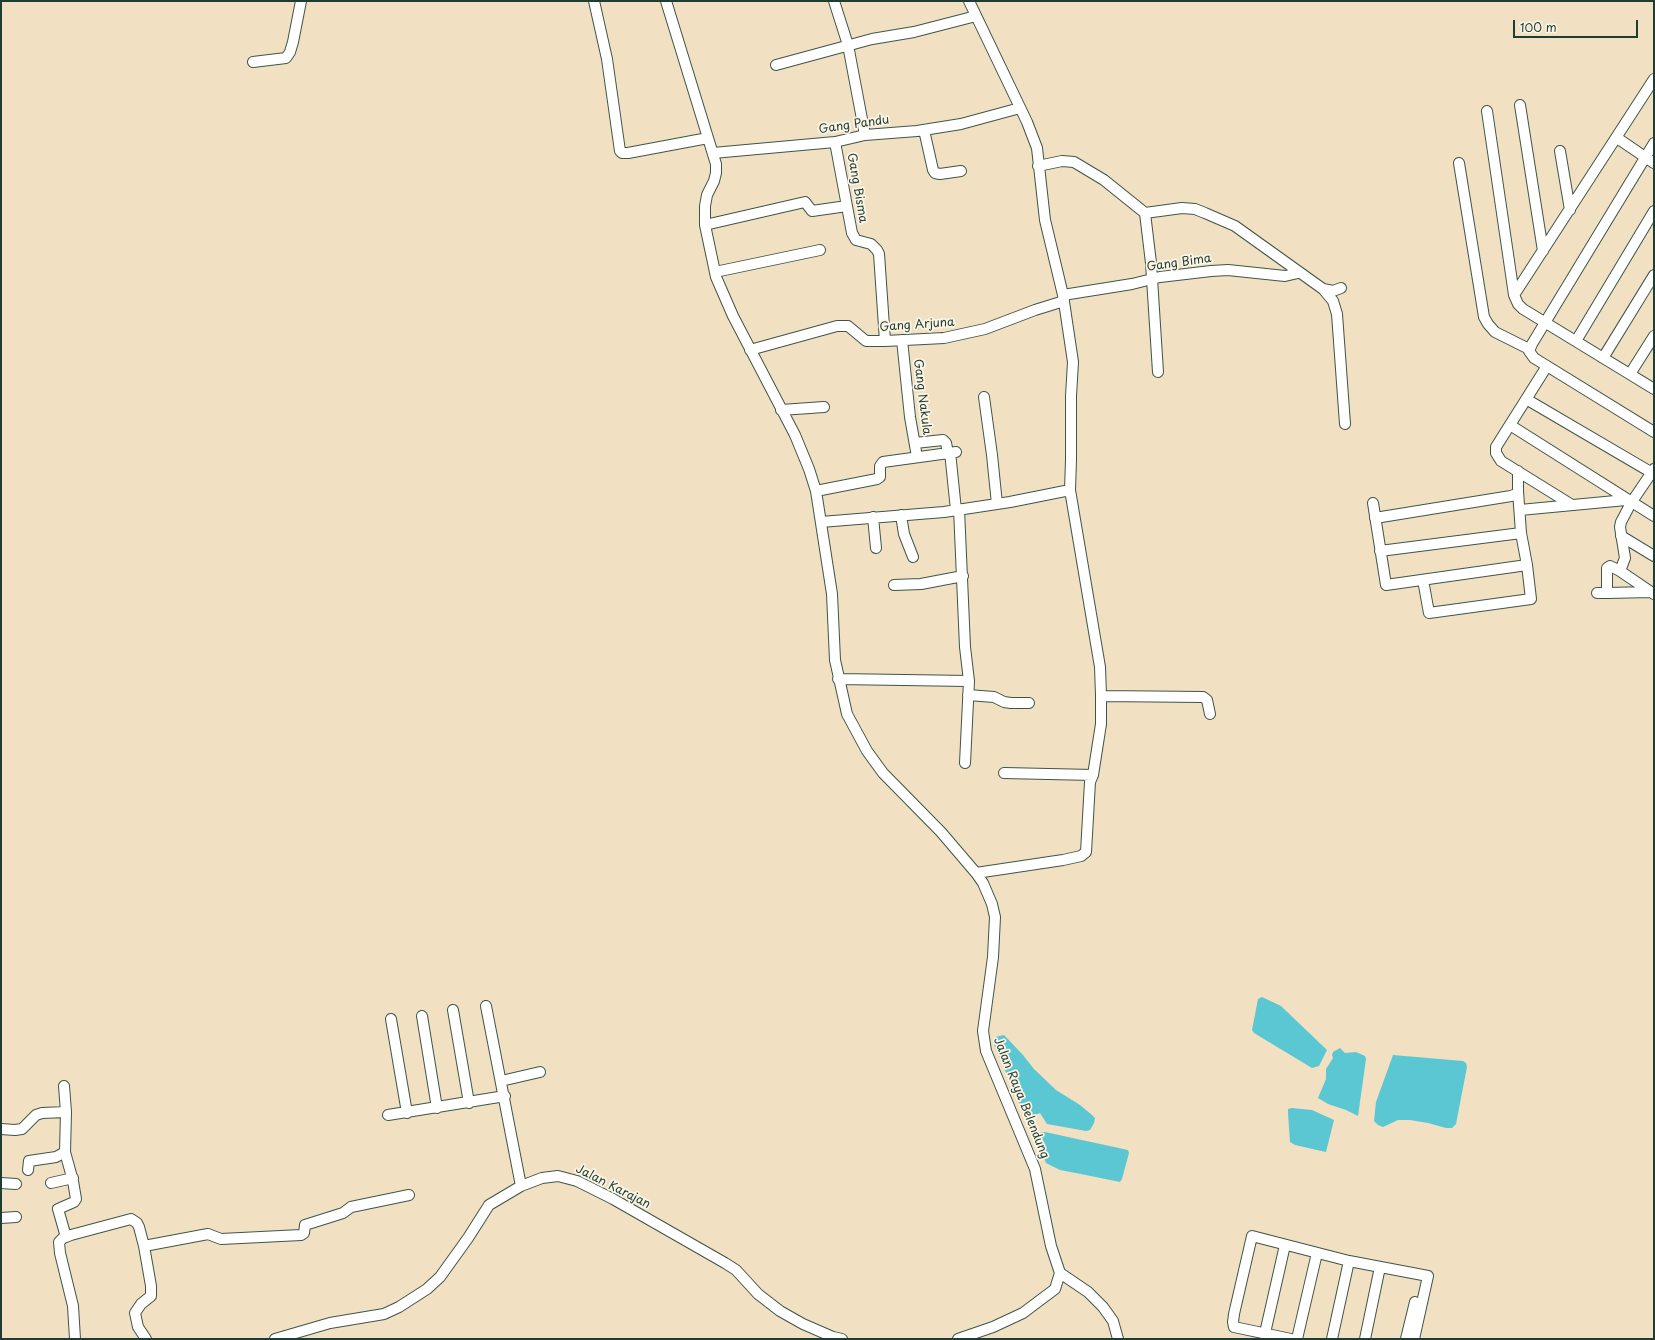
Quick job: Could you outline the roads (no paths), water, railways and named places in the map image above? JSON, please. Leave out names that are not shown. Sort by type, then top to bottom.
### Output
[{"type":"street","points":[[253,62],[286,58],[290,52],[293,42],[301,1]]},
{"type":"street","points":[[594,1],[607,59],[620,151],[622,153],[628,153],[708,138]]},
{"type":"street","name":"Jalan Raya Belendung","points":[[666,1],[713,153],[716,173],[705,201],[705,225],[715,272],[733,316],[795,435],[816,491],[832,594],[833,633],[838,679],[847,714],[866,750],[883,773],[941,832],[976,873],[983,883],[992,904],[995,917],[983,1041],[1036,1169],[1051,1246],[1060,1273]]},
{"type":"street","points":[[834,1],[848,45],[865,135]]},
{"type":"street","points":[[969,1],[1034,140],[1045,220],[1063,298],[1073,362],[1070,403],[1072,460],[1070,490],[1100,667],[1101,696],[1101,724],[1093,775],[1090,782],[1087,849],[1084,854],[1063,860],[976,873]]},
{"type":"street","points":[[776,65],[848,45],[914,32],[976,16]]},
{"type":"street","points":[[1514,295],[1654,79]]},
{"type":"street","points":[[1520,106],[1543,251]]},
{"type":"street","name":"Gang Pandu","points":[[713,153],[835,142],[865,135],[924,130],[961,124],[1020,108]]},
{"type":"street","points":[[1487,111],[1514,295],[1518,304],[1523,309],[1546,321],[1654,389]]},
{"type":"street","points":[[924,130],[935,173],[940,174],[961,171]]},
{"type":"street","points":[[1620,140],[1650,160]]},
{"type":"street","name":"Gang Bisma","points":[[835,142],[854,238],[859,242],[871,244],[875,247],[879,254],[885,341]]},
{"type":"street","points":[[1654,143],[1650,160],[1529,349],[1531,356],[1654,432]]},
{"type":"street","points":[[1560,151],[1570,210]]},
{"type":"street","points":[[1038,166],[1062,161],[1074,162],[1104,180],[1144,213],[1152,279],[1158,372]]},
{"type":"street","points":[[1459,163],[1484,317],[1495,332],[1529,349]]},
{"type":"street","points":[[705,225],[805,202],[809,210],[812,211],[847,206]]},
{"type":"street","points":[[1144,213],[1182,208],[1195,209],[1205,213],[1235,226],[1298,273],[1323,289],[1334,301],[1338,314],[1345,424]]},
{"type":"street","points":[[1576,341],[1654,211]]},
{"type":"street","points":[[715,272],[820,250]]},
{"type":"street","name":"Gang Bima","points":[[1063,298],[1152,279],[1222,271],[1285,276],[1298,273]]},
{"type":"street","points":[[1603,358],[1654,275]]},
{"type":"street","points":[[1323,289],[1333,291],[1341,288]]},
{"type":"street","name":"Gang Arjuna","points":[[750,350],[837,326],[848,326],[866,341],[944,338],[985,329],[1063,298]]},
{"type":"street","points":[[1630,374],[1654,336]]},
{"type":"street","name":"Gang Nakula","points":[[902,340],[917,457]]},
{"type":"street","points":[[1547,366],[1496,447],[1496,453],[1501,461],[1572,505]]},
{"type":"street","points":[[984,397],[997,504]]},
{"type":"street","points":[[1526,399],[1653,472],[1629,501],[1620,524],[1625,558],[1620,572]]},
{"type":"street","points":[[781,410],[824,407]]},
{"type":"street","points":[[1510,425],[1654,516]]},
{"type":"street","points":[[915,443],[943,440],[946,442],[951,452],[957,510],[965,647],[969,681],[965,763]]},
{"type":"street","points":[[816,491],[877,479],[880,475],[880,463],[951,452]]},
{"type":"street","points":[[1422,580],[1428,613],[1531,599],[1527,564],[1521,533],[1518,471]]},
{"type":"street","points":[[822,522],[957,510],[1070,490]]},
{"type":"street","points":[[1375,518],[1511,496],[1518,492]]},
{"type":"street","points":[[1520,510],[1629,501]]},
{"type":"street","points":[[1373,503],[1386,585],[1527,564]]},
{"type":"street","points":[[901,515],[904,534],[913,557]]},
{"type":"street","points":[[873,517],[876,548]]},
{"type":"street","points":[[1380,551],[1521,533]]},
{"type":"street","points":[[1621,536],[1654,556]]},
{"type":"street","points":[[1610,566],[1653,593],[1602,593],[1607,568],[1610,566]]},
{"type":"street","points":[[894,585],[920,584],[962,576]]},
{"type":"street","points":[[838,679],[969,681]]},
{"type":"street","points":[[968,695],[994,697],[1004,702],[1011,703],[1029,703]]},
{"type":"street","points":[[1101,696],[1203,697],[1207,700],[1210,714]]},
{"type":"street","points":[[1004,773],[1093,775]]},
{"type":"street","points":[[486,1006],[521,1186]]},
{"type":"street","points":[[453,1010],[469,1103]]},
{"type":"street","points":[[422,1016],[437,1108]]},
{"type":"street","points":[[391,1019],[406,1113]]},
{"type":"street","points":[[501,1081],[540,1072]]},
{"type":"street","points":[[64,1086],[66,1112],[66,1152],[73,1178],[76,1199],[74,1202],[58,1209],[66,1237]]},
{"type":"street","points":[[388,1115],[469,1103],[504,1096]]},
{"type":"street","points":[[1,1129],[22,1129],[36,1115],[42,1113],[66,1112]]},
{"type":"street","points":[[28,1170],[29,1161],[56,1157],[66,1152]]},
{"type":"street","name":"Jalan Karajan","points":[[275,1339],[330,1323],[384,1314],[399,1307],[427,1289],[440,1277],[468,1238],[489,1204],[521,1186],[542,1178],[553,1176],[566,1177],[577,1181],[613,1199],[736,1270],[758,1294],[780,1311],[803,1324],[833,1337],[842,1339]]},
{"type":"street","points":[[51,1183],[73,1178]]},
{"type":"street","points":[[1,1183],[16,1184]]},
{"type":"street","points":[[144,1246],[208,1234],[221,1239],[301,1235],[304,1234],[306,1225],[343,1213],[351,1207],[409,1195]]},
{"type":"street","points":[[1,1218],[16,1217]]},
{"type":"street","points":[[75,1339],[73,1306],[60,1253],[59,1242],[66,1237],[131,1218],[137,1222],[144,1246],[152,1292],[151,1296],[141,1304],[135,1313],[138,1328],[146,1339]]},
{"type":"street","points":[[1291,1339],[1234,1327],[1234,1314],[1252,1236],[1349,1261],[1428,1276],[1414,1339]]},
{"type":"street","points":[[1265,1333],[1285,1245]]},
{"type":"street","points":[[1297,1339],[1317,1253]]},
{"type":"street","points":[[1332,1339],[1349,1261]]},
{"type":"street","points":[[1365,1339],[1380,1268]]},
{"type":"street","points":[[958,1339],[983,1335],[1023,1314],[1055,1289],[1060,1273],[1088,1292],[1103,1307],[1113,1321],[1118,1339]]},
{"type":"street","points":[[1406,1339],[1422,1275]]},
{"type":"water","points":[[1262,997],[1281,1006],[1327,1050],[1319,1066],[1312,1068],[1254,1033],[1252,1030],[1258,999]]},
{"type":"water","points":[[1004,1035],[1034,1069],[1056,1090],[1080,1105],[1095,1118],[1090,1130],[1086,1131],[1047,1124],[1040,1113],[1031,1117],[1022,1109],[994,1045],[995,1037]]},
{"type":"water","points":[[1340,1048],[1345,1053],[1356,1052],[1365,1056],[1366,1059],[1358,1116],[1328,1104],[1318,1098],[1326,1079],[1326,1069],[1333,1058],[1333,1052]]},
{"type":"water","points":[[1393,1055],[1463,1061],[1466,1063],[1467,1067],[1456,1124],[1452,1128],[1410,1120],[1398,1120],[1383,1127],[1374,1121],[1376,1102]]},
{"type":"water","points":[[1288,1109],[1312,1110],[1334,1120],[1326,1152],[1295,1145],[1290,1142]]},
{"type":"water","points":[[1045,1132],[1128,1150],[1129,1153],[1122,1179],[1120,1182],[1060,1170],[1046,1163],[1035,1137],[1036,1133]]}]
